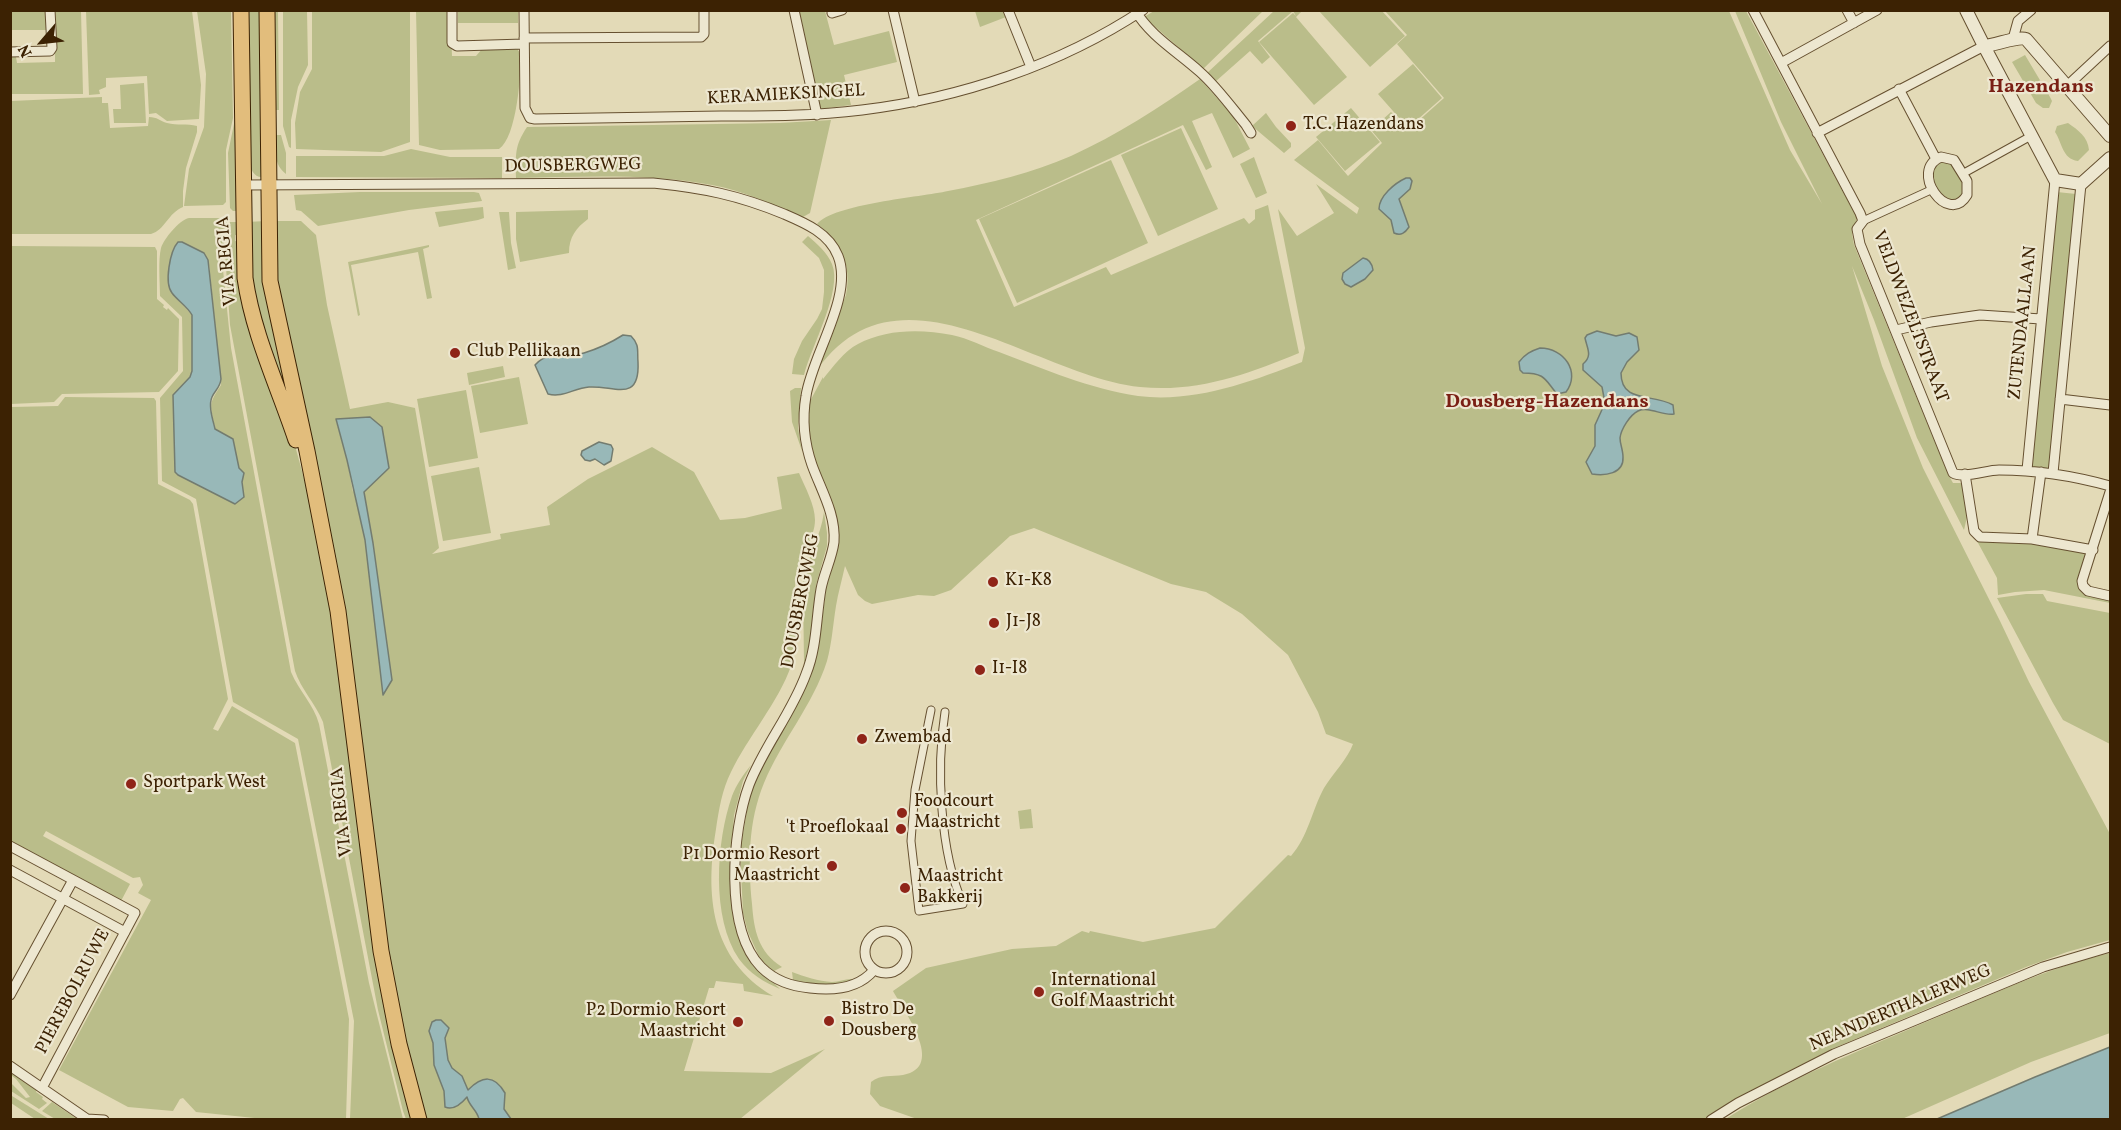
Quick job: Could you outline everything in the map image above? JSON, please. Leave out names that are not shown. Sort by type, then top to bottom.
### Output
[{"type":"main road","name":"VIA REGIA","points":[[241,10],[243,254],[250,305],[259,339],[284,404],[315,498]]},
{"type":"main road","name":"VIA REGIA","points":[[267,10],[269,261],[273,301],[332,574],[346,660],[367,850],[381,951],[399,1044],[419,1119]]},
{"type":"street","points":[[10,52],[50,51],[52,48],[50,10]]},
{"type":"street","points":[[452,10],[453,43],[457,46],[524,41],[701,37],[704,34],[704,10]]},
{"type":"street","points":[[524,10],[524,41]]},
{"type":"street","points":[[794,10],[817,115]]},
{"type":"street","points":[[893,10],[915,102]]},
{"type":"street","points":[[1008,10],[1031,67]]},
{"type":"street","name":"VELDWEZELTSTRAAT","points":[[1753,10],[1863,221],[1857,230],[1860,244],[1952,471],[1959,476],[1965,474]]},
{"type":"street","points":[[1847,10],[1858,17]]},
{"type":"street","points":[[1781,63],[1858,17],[1877,10]]},
{"type":"street","points":[[1966,10],[2055,180],[2081,184]]},
{"type":"street","points":[[2013,39],[2018,21],[2031,10]]},
{"type":"street","points":[[1139,14],[1152,33],[1202,74],[1251,133]]},
{"type":"street","name":"KERAMIEKSINGEL","points":[[524,41],[525,108],[530,118],[817,115],[915,102],[971,88],[1031,67],[1139,14]]},
{"type":"street","points":[[1817,133],[1984,46],[2000,44],[2019,37],[2026,39],[2110,136]]},
{"type":"street","points":[[2067,86],[2110,46]]},
{"type":"street","points":[[1899,89],[1936,159]]},
{"type":"street","points":[[1964,173],[2031,136]]},
{"type":"street","points":[[1948,157],[1954,160],[1964,173],[1968,191],[1965,199],[1960,203],[1945,204],[1934,189],[1928,172],[1929,166],[1936,159],[1948,157]]},
{"type":"street","points":[[2053,473],[2081,184],[2110,158]]},
{"type":"street","name":"ZUTENDAALLAAN","points":[[2027,470],[2055,180]]},
{"type":"street","name":"DOUSBERGWEG","points":[[243,185],[642,182],[686,186],[753,201],[808,224],[832,244],[839,256],[843,278],[829,330],[810,375],[805,399],[804,427],[812,464],[830,510],[834,542],[820,591],[815,642],[806,676],[768,746],[748,789],[736,842],[735,877],[740,922],[747,944],[757,963],[771,976],[786,984],[822,989],[848,987],[868,977],[874,970]]},
{"type":"street","points":[[1863,221],[1934,189]]},
{"type":"street","points":[[1896,330],[1980,315],[2041,319]]},
{"type":"street","points":[[2060,399],[2110,405]]},
{"type":"street","points":[[2092,550],[2032,539],[1980,537],[1974,531],[1965,474],[1995,470],[2041,471],[2110,486]]},
{"type":"street","points":[[2032,539],[2041,471]]},
{"type":"street","points":[[2110,492],[2083,586],[2088,591],[2110,596]]},
{"type":"street","points":[[931,710],[915,790],[911,841],[919,911],[963,904],[951,870],[942,794],[940,762],[945,712]]},
{"type":"street","points":[[10,846],[73,880],[10,995]]},
{"type":"street","points":[[10,870],[125,932]]},
{"type":"street","name":"PIEREBOLRUWE","points":[[42,1088],[135,913],[73,880]]},
{"type":"street","points":[[891,931],[897,934],[906,944],[905,963],[890,974],[874,970],[866,957],[866,944],[879,932],[891,931]]},
{"type":"street","name":"NEANDERTHALERWEG","points":[[1711,1119],[1834,1054],[2043,967],[2110,947]]},
{"type":"street","points":[[10,1066],[87,1119],[104,1119]]},
{"type":"green space","points":[[1303,10],[1296,17],[1347,77],[1314,105],[1259,42],[1293,13],[1296,16],[1293,11],[1258,41],[1270,57],[1262,64],[1250,51],[1215,82],[1207,73],[1274,11]]},
{"type":"green space","points":[[10,11],[47,11],[47,30],[11,30]]},
{"type":"green space","points":[[55,11],[81,11],[83,94],[11,94],[10,57],[16,57],[17,63],[55,62]]},
{"type":"green space","points":[[86,11],[192,11],[201,85],[199,119],[167,121],[156,113],[149,114],[147,76],[106,78],[106,87],[99,90],[100,94],[89,95]]},
{"type":"green space","points":[[197,11],[231,11],[233,118],[226,150],[226,202],[223,205],[184,206],[189,169],[204,127],[206,74]]},
{"type":"green space","points":[[244,11],[265,11],[263,177],[255,175],[248,162]]},
{"type":"green space","points":[[274,11],[278,11],[279,110],[275,110]]},
{"type":"green space","points":[[283,11],[307,11],[308,65],[298,87],[291,120],[291,148],[283,126]]},
{"type":"green space","points":[[312,11],[410,11],[410,142],[381,152],[296,149],[295,123],[300,92],[312,69]]},
{"type":"green space","points":[[416,11],[450,11],[452,56],[476,56],[482,49],[518,49],[521,52],[519,89],[514,119],[505,142],[499,149],[440,150],[419,145]]},
{"type":"green space","points":[[458,11],[518,11],[518,23],[458,23]]},
{"type":"green space","points":[[798,11],[825,11],[834,45],[889,31],[897,62],[844,75],[851,105],[820,109]]},
{"type":"green space","points":[[975,11],[1003,11],[1006,17],[980,27]]},
{"type":"green space","points":[[1154,11],[1263,11],[1203,69],[1144,17]]},
{"type":"green space","points":[[1319,11],[1382,11],[1405,36],[1370,67]]},
{"type":"green space","points":[[1385,11],[1729,11],[1790,150],[1822,204],[1781,122],[1735,11],[1746,11],[1857,218],[1852,234],[1854,245],[1948,474],[1953,483],[1963,483],[1967,517],[1964,530],[1917,438],[1852,266],[1882,366],[1923,468],[2029,682],[2110,834],[2110,940],[2026,967],[1839,1046],[1756,1089],[1707,1119],[920,1120],[880,1106],[870,1094],[871,1082],[879,1078],[903,1075],[916,1070],[921,1061],[922,1050],[918,1037],[893,991],[926,968],[1012,949],[1056,946],[1082,931],[1143,942],[1215,928],[1288,855],[1291,856],[1297,849],[1324,788],[1344,761],[1353,744],[1326,734],[1318,712],[1288,655],[1242,614],[1206,592],[1171,584],[1034,528],[1010,536],[951,590],[934,596],[918,595],[872,604],[858,595],[845,566],[827,661],[814,693],[771,767],[759,798],[752,828],[750,858],[753,914],[762,947],[782,967],[772,972],[761,961],[748,932],[743,913],[740,851],[755,779],[811,672],[819,645],[826,589],[837,550],[807,436],[809,403],[823,377],[823,379],[853,347],[880,335],[904,332],[958,336],[1067,378],[1102,389],[1138,396],[1201,394],[1262,377],[1302,362],[1305,348],[1278,209],[1297,236],[1334,213],[1316,184],[1357,214],[1359,208],[1294,160],[1318,140],[1348,176],[1382,143],[1371,130],[1391,112],[1408,130],[1444,98],[1397,44],[1407,35]]},
{"type":"green space","points":[[2025,55],[2052,101],[2049,108],[2043,108],[2036,103],[2012,62]]},
{"type":"green space","points":[[1413,64],[1442,98],[1408,128],[1378,94]]},
{"type":"green space","points":[[1200,79],[1233,116],[1250,149],[1233,158],[1212,113],[1192,121],[1212,167],[1206,170],[1183,125],[976,220],[1014,307],[1106,267],[1111,275],[1244,218],[1249,224],[1255,219],[1255,210],[1268,205],[1299,353],[1222,380],[1182,387],[1140,387],[1100,379],[971,331],[928,321],[888,322],[850,337],[817,370],[846,295],[847,284],[843,255],[832,238],[817,224],[826,217],[859,206],[979,185],[1056,162],[1121,130]]},
{"type":"green space","points":[[144,83],[146,123],[114,123],[113,109],[121,109],[120,85]]},
{"type":"green space","points":[[102,97],[102,103],[108,103],[110,128],[148,126],[149,117],[171,124],[197,126],[186,168],[183,207],[174,213],[160,229],[151,234],[11,234],[11,101]]},
{"type":"green space","points":[[1351,108],[1380,142],[1345,171],[1316,137]]},
{"type":"green space","points":[[1266,113],[1291,143],[1291,147],[1284,153],[1252,126]]},
{"type":"green space","points":[[235,119],[240,211],[233,211],[230,208],[228,153]]},
{"type":"green space","points":[[831,120],[810,213],[803,217],[736,191],[688,181],[614,177],[516,178],[517,151],[527,127],[780,123]]},
{"type":"green space","points":[[2068,123],[2087,141],[2089,150],[2078,161],[2066,154],[2055,132],[2057,126]]},
{"type":"green space","points":[[1181,128],[1218,209],[1158,236],[1121,155]]},
{"type":"green space","points":[[276,135],[281,135],[286,153],[286,174],[277,161]]},
{"type":"green space","points":[[411,149],[450,157],[502,157],[502,178],[296,177],[296,156],[384,156]]},
{"type":"green space","points":[[1254,157],[1267,193],[1256,198],[1240,164]]},
{"type":"green space","points":[[1111,160],[1148,243],[1017,303],[979,219]]},
{"type":"green space","points":[[1942,162],[1951,164],[1963,185],[1962,195],[1952,201],[1943,195],[1933,177],[1935,167]]},
{"type":"green space","points":[[360,192],[474,192],[479,193],[482,201],[409,210],[318,226],[301,211],[296,210],[294,195]]},
{"type":"green space","points":[[2057,192],[2076,194],[2050,466],[2045,470],[2031,467]]},
{"type":"green space","points":[[483,207],[484,218],[439,227],[435,212]]},
{"type":"green space","points":[[588,210],[588,219],[574,233],[569,253],[520,262],[516,239],[516,212]]},
{"type":"green space","points":[[499,212],[509,212],[511,243],[516,268],[508,270]]},
{"type":"green space","points":[[223,218],[223,222],[227,222],[222,260],[231,348],[291,672],[319,724],[369,983],[403,1119],[350,1119],[354,1021],[298,739],[233,702],[196,499],[162,481],[160,398],[183,371],[182,317],[160,296],[160,259],[161,248],[165,240],[185,219]],"holes":[[[179,242],[204,253],[209,265],[221,385],[214,397],[211,410],[215,429],[233,439],[239,468],[244,473],[242,482],[244,497],[236,503],[178,475],[173,395],[190,377],[192,371],[192,315],[170,288],[174,247]]]},
{"type":"green space","points":[[267,221],[301,436],[254,312],[246,222]]},
{"type":"green space","points":[[272,221],[301,221],[316,235],[327,305],[350,409],[388,402],[415,408],[439,548],[432,554],[501,539],[500,534],[550,525],[547,507],[588,479],[652,447],[694,472],[720,520],[745,518],[782,509],[777,477],[799,473],[812,502],[815,520],[813,533],[801,558],[795,583],[796,642],[794,654],[786,679],[738,759],[725,786],[716,829],[711,878],[717,923],[724,944],[736,964],[752,981],[773,996],[744,991],[743,984],[716,981],[714,988],[709,988],[684,1071],[771,1073],[825,1049],[740,1119],[422,1119],[392,986],[371,842],[276,294]],"holes":[[[370,417],[353,492],[336,420]]]},
{"type":"green space","points":[[230,222],[238,222],[238,235],[235,235],[235,241],[240,242],[326,569],[414,1119],[406,1119],[403,1111],[378,1010],[323,722],[295,671],[230,325],[225,253]]},
{"type":"green space","points":[[808,236],[827,256],[832,264],[834,275],[830,303],[804,375],[792,374],[794,359],[802,341],[822,309],[824,292],[824,270],[819,258],[802,242]]},
{"type":"green space","points":[[429,245],[423,249],[432,298],[427,299],[418,252],[351,265],[360,315],[358,316],[348,262]]},
{"type":"green space","points":[[11,246],[155,247],[157,251],[157,299],[164,305],[163,307],[167,310],[168,308],[179,319],[178,371],[159,392],[62,394],[54,402],[11,404]]},
{"type":"green space","points":[[503,366],[505,377],[469,385],[467,373]]},
{"type":"green space","points":[[519,377],[528,424],[480,433],[471,386]]},
{"type":"green space","points":[[801,388],[798,428],[802,451],[792,422],[790,391]]},
{"type":"green space","points":[[466,390],[478,458],[429,467],[417,399]]},
{"type":"green space","name":"Sportpark West","points":[[65,397],[154,398],[156,401],[158,484],[190,500],[193,504],[228,699],[213,729],[218,731],[232,706],[295,743],[349,1019],[346,1119],[274,1120],[196,1112],[183,1098],[173,1111],[128,1107],[59,1070],[151,900],[138,893],[143,885],[140,877],[133,878],[46,831],[43,836],[130,884],[121,901],[11,841],[11,407],[58,406]]},
{"type":"green space","points":[[479,467],[491,533],[443,541],[431,476]]},
{"type":"green space","points":[[824,512],[827,546],[816,585],[813,630],[804,664],[803,582]]},
{"type":"green space","points":[[1977,541],[2015,541],[2087,551],[2078,583],[2110,599],[2110,603],[2044,590],[1998,595],[1997,578]]},
{"type":"green space","points":[[2043,594],[2047,601],[2110,613],[2110,744],[2063,720],[2053,703],[1997,598]]},
{"type":"green space","points":[[751,765],[743,781],[734,815],[731,860],[733,903],[761,971],[780,989],[758,977],[739,959],[730,942],[720,902],[722,835],[732,796]]},
{"type":"green space","points":[[1031,809],[1033,828],[1020,829],[1018,811]]},
{"type":"green space","points":[[2110,953],[2110,1033],[2031,1062],[1902,1119],[1724,1120],[1798,1079],[1874,1044],[2040,975]]},
{"type":"green space","points":[[792,972],[835,982],[857,980],[833,986],[817,985],[793,980]]},
{"type":"green space","points":[[10,1072],[37,1089],[36,1092],[47,1103],[39,1109],[11,1091],[11,1083],[26,1098],[30,1097]]},
{"type":"green space","points":[[10,1095],[49,1119],[35,1119],[11,1103]]},
{"type":"green space","points":[[52,1102],[77,1119],[55,1119],[42,1111]]},
{"type":"water","points":[[1406,178],[1412,181],[1410,189],[1399,199],[1409,227],[1403,233],[1396,234],[1391,220],[1379,209],[1388,190]]},
{"type":"water","points":[[178,242],[204,253],[208,260],[221,379],[212,397],[211,409],[215,429],[233,439],[239,468],[244,473],[242,482],[244,497],[235,504],[175,472],[173,395],[190,377],[192,371],[192,315],[172,293],[168,282],[170,259]]},
{"type":"water","points":[[1363,258],[1370,262],[1373,270],[1365,279],[1351,287],[1345,284],[1342,279],[1343,273]]},
{"type":"water","points":[[1597,331],[1616,336],[1629,333],[1637,337],[1639,350],[1627,362],[1621,373],[1622,383],[1632,394],[1673,405],[1674,414],[1647,410],[1635,413],[1626,423],[1621,434],[1623,457],[1620,467],[1613,473],[1602,475],[1592,474],[1586,462],[1595,446],[1595,425],[1605,403],[1602,387],[1583,370],[1583,364],[1589,355],[1585,338]]},
{"type":"water","points":[[623,335],[631,336],[638,348],[637,375],[635,383],[630,388],[589,387],[559,395],[548,394],[535,365],[540,360],[552,355],[584,353]]},
{"type":"water","points":[[1540,348],[1556,352],[1568,362],[1572,377],[1566,392],[1557,394],[1541,376],[1523,373],[1520,370],[1521,359]]},
{"type":"water","points":[[370,417],[382,427],[389,468],[364,492],[392,680],[383,695],[365,540],[336,419]]},
{"type":"water","points":[[599,442],[611,445],[613,449],[611,461],[604,465],[595,459],[585,460],[581,455],[582,451]]},
{"type":"water","points":[[441,1020],[449,1028],[445,1038],[448,1060],[452,1068],[462,1076],[468,1090],[483,1080],[488,1079],[497,1083],[505,1093],[504,1109],[511,1119],[479,1119],[467,1097],[455,1107],[445,1107],[444,1091],[434,1065],[433,1043],[429,1031],[432,1022]]},
{"type":"water","points":[[2110,1047],[2110,1119],[1937,1119],[2035,1077]]},
{"type":"place","name":"T.C. Hazendans","points":[[1291,126]]},
{"type":"place","name":"Club Pellikaan","points":[[455,353]]},
{"type":"place","name":"K1-K8","points":[[993,582]]},
{"type":"place","name":"J1-J8","points":[[994,623]]},
{"type":"place","name":"I1-I8","points":[[980,670]]},
{"type":"place","name":"Zwembad","points":[[862,739]]},
{"type":"place","name":"Sportpark West","points":[[131,784]]},
{"type":"place","name":"Foodcourt Maastricht","points":[[902,813]]},
{"type":"place","name":"'t Proeflokaal","points":[[901,829]]},
{"type":"place","name":"P1 Dormio Resort Maastricht","points":[[832,866]]},
{"type":"place","name":"Maastricht Bakkerij","points":[[905,888]]},
{"type":"place","name":"International Golf Maastricht","points":[[1039,992]]},
{"type":"place","name":"Bistro De Dousberg","points":[[829,1021]]},
{"type":"place","name":"P2 Dormio Resort Maastricht","points":[[738,1022]]},
{"type":"district","name":"Hazendans","points":[[2041,88]]},
{"type":"district","name":"Dousberg-Hazendans","points":[[1547,403]]}]
